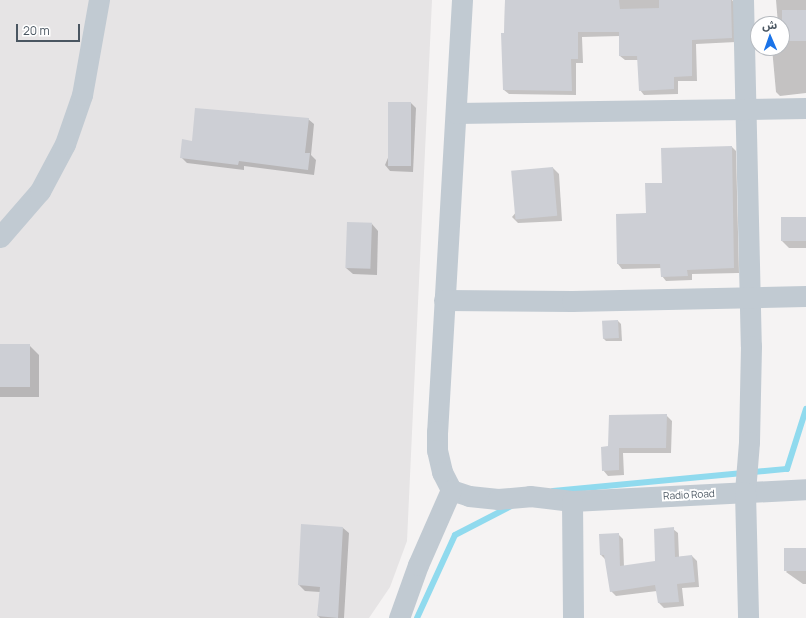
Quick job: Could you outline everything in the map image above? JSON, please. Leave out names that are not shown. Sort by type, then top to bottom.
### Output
[{"type":"street","points":[[0,237],[40,191],[65,144],[82,95],[99,0]]},
{"type":"street","points":[[399,618],[418,565],[451,490],[442,472],[437,450],[444,300],[462,0]]},
{"type":"street","points":[[743,0],[748,109],[750,399],[745,492],[748,618]]},
{"type":"street","points":[[456,113],[806,108]]},
{"type":"street","points":[[444,300],[749,299],[806,296]]},
{"type":"street","name":"Radio Road","points":[[451,490],[470,496],[498,499],[530,496],[572,501],[806,489]]},
{"type":"street","points":[[572,501],[573,618]]},
{"type":"shaded area","points":[[0,0],[432,0],[407,541],[390,587],[369,618],[0,618]]},
{"type":"building","points":[[505,0],[619,0],[620,9],[659,8],[659,0],[731,0],[732,38],[692,40],[692,76],[674,77],[674,89],[639,91],[637,56],[619,56],[619,32],[578,32],[578,59],[571,59],[572,91],[503,90],[501,33],[504,33]]},
{"type":"building","points":[[782,10],[806,10],[806,41],[790,41],[790,16],[782,16]]},
{"type":"building","points":[[388,102],[411,102],[411,166],[388,166]]},
{"type":"building","points":[[195,108],[309,118],[305,153],[310,153],[308,170],[239,161],[238,165],[180,158],[182,139],[192,141]]},
{"type":"building","points":[[732,146],[734,268],[687,270],[688,276],[661,277],[660,264],[617,264],[616,214],[646,213],[645,183],[662,183],[661,148]]},
{"type":"building","points":[[553,167],[557,216],[515,219],[511,171]]},
{"type":"building","points":[[781,217],[806,217],[806,241],[781,241]]},
{"type":"building","points":[[347,222],[372,223],[370,269],[345,268]]},
{"type":"building","points":[[618,320],[619,338],[603,339],[602,321]]},
{"type":"building","points":[[0,344],[30,344],[30,387],[0,387]]},
{"type":"building","points":[[667,414],[666,448],[619,448],[619,470],[602,471],[601,447],[608,446],[609,415]]},
{"type":"building","points":[[301,524],[343,527],[338,618],[317,616],[320,587],[298,585]]},
{"type":"building","points":[[674,527],[675,557],[692,555],[695,582],[677,584],[679,602],[658,603],[655,585],[610,592],[604,555],[600,555],[599,534],[619,533],[620,566],[655,561],[654,529]]},
{"type":"building","points":[[784,548],[806,548],[806,571],[784,571]]},
{"type":"waterway","points":[[553,491],[787,469],[806,409]]},
{"type":"waterway","points":[[417,618],[455,535],[513,505]]}]
